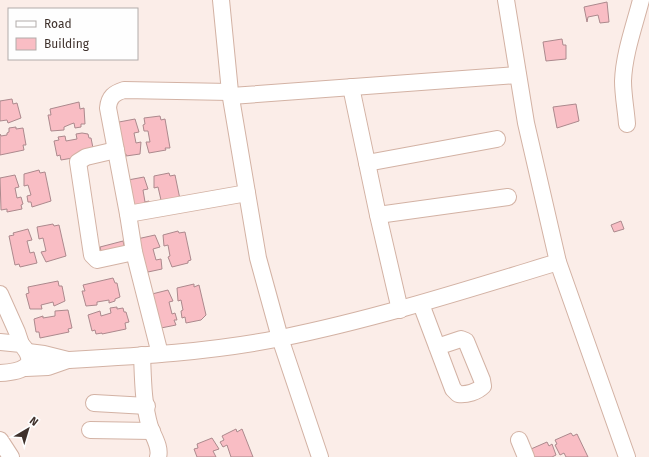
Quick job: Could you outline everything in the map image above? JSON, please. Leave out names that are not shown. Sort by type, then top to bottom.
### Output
[{"type":"street","points":[[221,0],[231,94],[258,258],[280,338],[320,457]]},
{"type":"street","points":[[506,0],[526,123],[558,262],[627,457]]},
{"type":"street","points":[[627,124],[623,82],[624,70],[627,51],[641,0]]},
{"type":"street","points":[[160,354],[134,252],[108,108],[109,101],[116,92],[124,90],[231,94],[351,88],[518,75]]},
{"type":"street","points":[[351,88],[366,163],[400,310]]},
{"type":"street","points":[[366,163],[496,139]]},
{"type":"street","points":[[116,150],[86,157],[78,162],[92,255],[97,260],[134,252]]},
{"type":"street","points":[[128,214],[247,193]]},
{"type":"street","points":[[378,215],[508,197]]},
{"type":"street","points":[[2,299],[2,341],[25,355],[44,354],[68,360],[160,354],[223,348],[280,338],[400,310],[558,262]]},
{"type":"street","points":[[0,373],[20,371],[25,355],[15,326],[2,299]]},
{"type":"street","points":[[421,304],[437,347]]},
{"type":"street","points":[[142,355],[143,391],[152,431],[158,449],[158,457]]},
{"type":"street","points":[[94,403],[147,406]]},
{"type":"street","points":[[90,430],[152,431]]},
{"type":"street","points":[[0,440],[11,457]]},
{"type":"street","points":[[519,440],[526,457]]},
{"type":"building","points":[[607,2],[609,22],[600,23],[598,15],[588,17],[587,22],[584,7]]},
{"type":"building","points":[[562,39],[563,45],[566,45],[566,59],[546,61],[543,42]]},
{"type":"building","points":[[12,99],[13,104],[17,103],[21,118],[8,123],[7,120],[0,121],[0,101]]},
{"type":"building","points":[[79,102],[80,109],[84,108],[85,124],[81,124],[81,127],[75,128],[74,123],[64,127],[64,130],[51,131],[48,115],[51,115],[50,109]]},
{"type":"building","points":[[576,104],[579,121],[557,128],[553,107]]},
{"type":"building","points":[[160,116],[161,120],[165,119],[170,148],[149,153],[146,142],[150,142],[148,131],[144,131],[144,118]]},
{"type":"building","points":[[135,119],[139,132],[134,133],[136,143],[141,142],[140,154],[126,156],[126,154],[119,154],[119,122]]},
{"type":"building","points":[[16,127],[16,129],[23,128],[26,145],[23,145],[24,150],[0,155],[0,134],[1,136],[7,135],[9,128]]},
{"type":"building","points":[[76,134],[88,134],[89,138],[91,138],[93,148],[90,155],[61,160],[60,155],[57,156],[54,141],[59,140],[58,137],[65,136],[66,141],[77,139]]},
{"type":"building","points":[[39,170],[40,173],[45,172],[51,201],[32,207],[31,202],[28,202],[27,196],[31,195],[28,185],[24,186],[24,174]]},
{"type":"building","points":[[169,173],[170,176],[175,175],[181,204],[157,205],[157,201],[161,200],[158,187],[154,188],[154,176]]},
{"type":"building","points":[[15,175],[19,187],[15,188],[17,198],[21,197],[23,204],[21,205],[22,209],[7,212],[7,209],[1,210],[0,178]]},
{"type":"building","points":[[144,177],[148,189],[143,190],[145,202],[149,201],[150,207],[129,211],[128,180]]},
{"type":"building","points":[[621,221],[624,229],[614,232],[611,225]]},
{"type":"building","points":[[53,224],[54,226],[59,225],[66,256],[46,262],[41,252],[46,251],[43,238],[39,239],[37,227]]},
{"type":"building","points":[[28,229],[32,240],[27,241],[30,253],[34,252],[37,263],[20,267],[19,264],[15,265],[9,236],[14,235],[13,233]]},
{"type":"building","points":[[178,231],[179,233],[185,232],[191,260],[188,261],[188,263],[172,267],[168,257],[170,256],[168,245],[164,246],[163,235]]},
{"type":"building","points":[[155,235],[160,247],[153,249],[156,260],[161,259],[162,269],[148,272],[147,270],[141,271],[137,239]]},
{"type":"building","points":[[123,241],[125,249],[102,255],[100,247]]},
{"type":"building","points":[[113,278],[115,283],[117,283],[120,297],[109,303],[109,300],[97,302],[97,305],[86,306],[82,291],[85,291],[83,285]]},
{"type":"building","points":[[58,281],[59,286],[62,286],[65,301],[54,306],[53,302],[41,305],[42,309],[30,309],[26,294],[29,293],[28,287]]},
{"type":"building","points":[[194,284],[194,287],[199,285],[206,315],[201,320],[186,323],[185,317],[182,318],[181,311],[183,310],[181,300],[178,301],[177,288]]},
{"type":"building","points":[[168,290],[173,301],[169,302],[172,314],[175,313],[177,320],[174,320],[176,325],[161,328],[152,294]]},
{"type":"building","points":[[117,307],[117,309],[123,308],[124,312],[126,312],[129,322],[125,323],[126,329],[102,334],[96,334],[95,330],[92,331],[88,315],[100,311],[101,316],[111,313],[110,308]]},
{"type":"building","points":[[68,310],[72,328],[68,329],[69,332],[40,338],[39,332],[36,332],[34,319],[43,316],[43,318],[55,316],[55,311]]},
{"type":"building","points":[[236,429],[237,432],[242,429],[253,457],[231,457],[227,445],[223,447],[220,442],[224,440],[222,436]]},
{"type":"building","points":[[571,433],[573,436],[577,434],[588,457],[566,457],[564,453],[560,455],[555,445],[557,444],[555,440]]},
{"type":"building","points":[[212,438],[219,449],[213,451],[216,457],[197,457],[194,449],[198,448],[197,444]]},
{"type":"building","points":[[547,442],[549,446],[552,444],[556,455],[552,457],[530,457],[531,449]]}]
